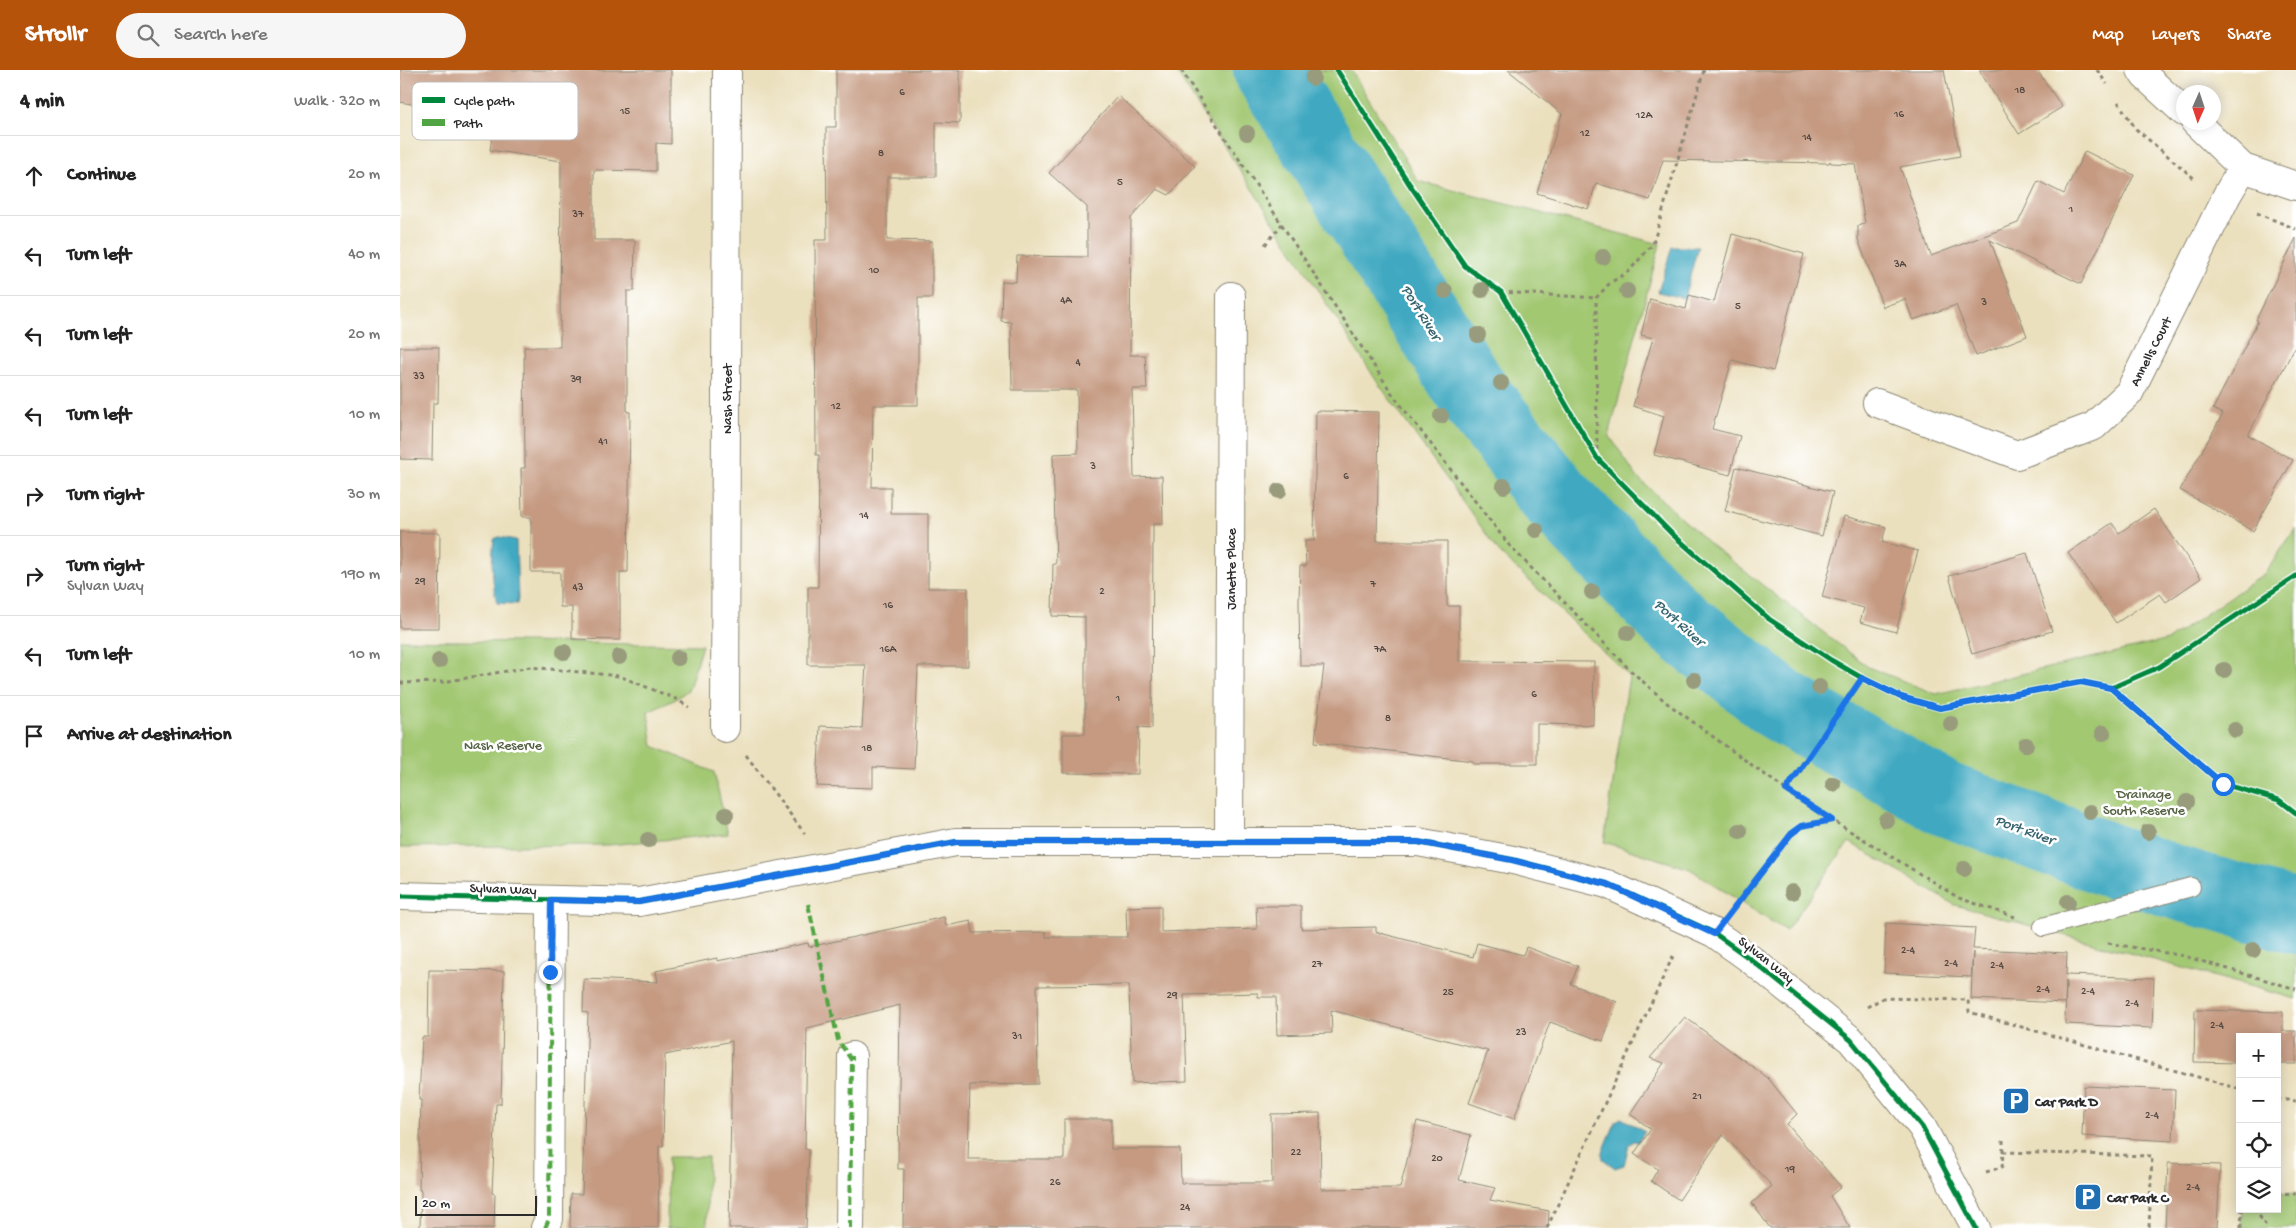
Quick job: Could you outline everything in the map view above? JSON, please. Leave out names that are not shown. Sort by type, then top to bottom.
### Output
[{"type":"street","name":"Nash Street","points":[[725,728],[727,70]]},
{"type":"street","points":[[2141,70],[2176,105]]},
{"type":"street","points":[[2203,130],[2243,168],[2296,186]]},
{"type":"street","name":"Annells Court","points":[[1876,402],[2017,455],[2094,426],[2129,393],[2243,168]]},
{"type":"street","name":"Janette Place","points":[[1229,842],[1230,296]]},
{"type":"street","name":"Sylvan Way","points":[[400,896],[639,902],[956,842],[1418,842],[1512,860],[1607,884],[1714,934],[1749,958],[1851,1040],[1922,1127],[1976,1228]]},
{"type":"street","points":[[546,1228],[549,1219],[551,900]]},
{"type":"street","points":[[850,1228],[852,1056]]},
{"type":"lane","points":[[2043,927],[2191,887]]},
{"type":"path","points":[[1181,70],[1393,395],[1509,545],[1630,670],[1667,703],[1786,790],[1832,820],[1802,826],[1791,834],[1691,961],[1675,952],[1546,1228]]},
{"type":"path","points":[[1597,458],[1596,298],[1610,283],[1629,271],[1653,244],[1704,70]]},
{"type":"path","points":[[1265,245],[1282,224]]},
{"type":"path","points":[[1494,287],[1501,292],[1506,300]]},
{"type":"path","points":[[1501,292],[1596,298]]},
{"type":"path","points":[[1592,450],[1604,465]]},
{"type":"path","points":[[400,683],[442,682],[530,668],[619,676],[676,699]]},
{"type":"path","points":[[1854,673],[1870,682]]},
{"type":"path","points":[[1786,790],[1862,678]]},
{"type":"path","points":[[725,728],[806,836]]},
{"type":"path","points":[[1862,1010],[1883,998],[1968,1000],[1969,1012],[2236,1089]]},
{"type":"path","points":[[2281,1099],[2296,1101]]},
{"type":"path","points":[[1985,1173],[2002,1167],[2003,1138]]},
{"type":"path","points":[[2002,1152],[2152,1156],[2149,1228]]},
{"type":"path","points":[[2281,1193],[2296,1194]]},
{"type":"path","points":[[2241,1228],[2242,1213]]},
{"type":"path","points":[[2257,1213],[2267,1228]]},
{"type":"green space","name":"Drainage South Reserve","points":[[1175,70],[1351,70],[1418,181],[1660,244],[1609,435],[1637,477],[1711,545],[1868,667],[1936,694],[2168,640],[2265,573],[2296,528],[2296,999],[1955,905],[1849,842],[1786,931],[1690,869],[1604,842],[1629,676],[1499,552],[1376,380]]},
{"type":"green space","name":"Nash Reserve","points":[[400,640],[702,645],[689,689],[676,699],[648,712],[653,746],[714,772],[728,834],[608,845],[400,847]]},
{"type":"green space","points":[[668,1157],[708,1157],[707,1228],[667,1228]]},
{"type":"green space","points":[[2281,1193],[2296,1194],[2296,1228],[2241,1228],[2242,1213],[2281,1213]]},
{"type":"water","points":[[1672,247],[1698,247],[1684,298],[1658,292]]},
{"type":"water","points":[[499,537],[516,540],[517,604],[497,603],[495,596],[492,555],[494,539]]},
{"type":"water","points":[[1621,1118],[1645,1131],[1638,1142],[1634,1141],[1629,1145],[1624,1165],[1615,1168],[1603,1159],[1602,1154],[1616,1121]]},
{"type":"building","points":[[400,70],[671,70],[671,144],[656,143],[656,171],[594,170],[594,240],[635,240],[634,291],[627,291],[627,412],[630,412],[628,572],[620,572],[620,640],[572,639],[572,607],[560,607],[560,572],[531,572],[531,517],[522,517],[521,468],[525,468],[524,347],[560,347],[561,161],[490,150],[492,140],[578,140],[578,82],[412,82],[412,104],[400,102]]},
{"type":"building","points":[[836,70],[960,70],[960,123],[936,122],[936,177],[887,177],[887,240],[932,241],[932,298],[918,298],[918,405],[873,405],[872,487],[891,487],[891,514],[928,514],[928,588],[968,588],[968,666],[918,666],[914,769],[873,767],[873,788],[817,786],[820,726],[862,728],[866,665],[808,665],[808,587],[818,587],[819,455],[816,455],[815,240],[827,240],[826,127],[836,127]]},
{"type":"building","points":[[1508,70],[1944,70],[1960,156],[1900,167],[1931,256],[2018,223],[2038,181],[2064,194],[2085,151],[2134,175],[2081,284],[1990,240],[2027,336],[1976,356],[1956,305],[1913,320],[1905,299],[1883,307],[1858,239],[1858,226],[1865,223],[1855,164],[1831,163],[1830,161],[1829,163],[1663,160],[1650,200],[1596,183],[1588,209],[1537,193],[1562,114]]},
{"type":"building","points":[[1979,70],[2037,70],[2062,107],[2019,134]]},
{"type":"building","points":[[1118,96],[1195,166],[1169,195],[1157,189],[1131,218],[1130,355],[1145,355],[1147,389],[1132,389],[1134,477],[1162,476],[1163,524],[1153,524],[1152,728],[1139,727],[1138,774],[1063,773],[1063,734],[1085,734],[1085,617],[1052,616],[1053,564],[1056,564],[1053,454],[1078,453],[1077,390],[1012,390],[1011,322],[1001,321],[1002,281],[1016,282],[1017,256],[1087,257],[1087,207],[1049,173]]},
{"type":"building","points":[[1732,234],[1804,254],[1773,371],[1732,360],[1712,429],[1740,436],[1730,475],[1654,455],[1664,416],[1633,406],[1653,338],[1641,335],[1650,299],[1686,309],[1689,295],[1714,302]]},
{"type":"building","points":[[2296,238],[2296,345],[2248,435],[2293,460],[2253,531],[2180,490],[2223,414],[2213,409],[2258,321],[2256,320]]},
{"type":"building","points":[[400,347],[439,347],[438,403],[433,403],[432,460],[400,459]]},
{"type":"building","points":[[1316,411],[1379,412],[1377,541],[1447,541],[1447,606],[1459,606],[1459,661],[1594,662],[1593,725],[1537,724],[1537,764],[1473,764],[1473,761],[1315,742],[1324,666],[1300,666],[1299,601],[1300,566],[1306,566],[1305,541],[1314,541]]},
{"type":"building","points":[[1736,467],[1833,492],[1822,536],[1725,511]]},
{"type":"building","points":[[2154,509],[2201,578],[2166,602],[2160,594],[2116,623],[2068,553],[2112,523],[2119,533]]},
{"type":"building","points":[[1844,516],[1886,527],[1882,542],[1918,551],[1896,632],[1860,622],[1864,608],[1822,597]]},
{"type":"building","points":[[400,532],[440,533],[439,628],[400,628]]},
{"type":"building","points":[[2027,553],[2052,631],[1972,654],[1949,576]]},
{"type":"building","points":[[1161,906],[1161,932],[1257,929],[1256,906],[1301,906],[1301,929],[1376,927],[1376,932],[1473,957],[1477,943],[1523,955],[1526,947],[1578,966],[1571,984],[1617,1002],[1603,1041],[1550,1022],[1514,1119],[1469,1103],[1488,1051],[1331,1010],[1332,1033],[1277,1035],[1276,997],[1258,997],[1258,993],[1184,995],[1187,1081],[1132,1083],[1129,985],[1037,986],[1038,1084],[970,1085],[968,1159],[1064,1159],[1064,1119],[1111,1119],[1111,1149],[1180,1149],[1181,1183],[1272,1183],[1271,1114],[1320,1113],[1321,1189],[1400,1188],[1417,1121],[1471,1135],[1459,1180],[1495,1188],[1490,1200],[1549,1211],[1548,1228],[903,1228],[904,1169],[898,1169],[900,1005],[807,1028],[805,1149],[809,1150],[806,1228],[729,1228],[732,1041],[665,1055],[663,1146],[659,1146],[658,1228],[570,1228],[571,1194],[582,1194],[588,1013],[583,1012],[584,979],[658,982],[656,971],[717,958],[717,961],[808,943],[809,947],[944,917],[946,926],[971,921],[973,933],[1046,932],[1046,937],[1127,937],[1126,907]]},
{"type":"building","points":[[1886,923],[1975,928],[1973,949],[2067,953],[2066,975],[2154,978],[2152,1028],[2065,1024],[2066,981],[2065,1003],[1971,999],[1973,952],[1971,977],[1884,973]]},
{"type":"building","points":[[429,970],[504,971],[501,1104],[496,1104],[492,1193],[495,1194],[494,1228],[420,1228],[421,1100],[419,1100],[422,1037],[428,1037]]},
{"type":"building","points":[[2195,1010],[2283,1012],[2283,1031],[2296,1031],[2296,1064],[2281,1064],[2281,1033],[2236,1033],[2236,1063],[2194,1062]]},
{"type":"building","points":[[1685,1017],[1768,1078],[1797,1114],[1787,1124],[1841,1187],[1830,1196],[1850,1228],[1770,1228],[1752,1203],[1772,1186],[1723,1135],[1679,1200],[1651,1181],[1658,1169],[1634,1154],[1651,1129],[1630,1114],[1664,1063],[1650,1058]]},
{"type":"building","points":[[2084,1086],[2175,1090],[2173,1141],[2082,1136]]},
{"type":"building","points":[[2168,1163],[2220,1165],[2217,1228],[2165,1228]]},
{"type":"waterway","name":"Port River","points":[[1270,70],[1474,395],[1552,493],[1671,617],[1779,704],[1945,799],[2117,863],[2191,887],[2296,917]]},
{"type":"marked path","points":[[545,1228],[549,1219],[551,900]]},
{"type":"marked path","points":[[808,904],[838,1040],[852,1061]]},
{"type":"marked path","points":[[850,1228],[852,1056]]},
{"type":"cycle path","points":[[1337,70],[1408,182],[1465,266],[1501,292],[1597,458],[1671,533],[1769,619],[1862,678],[1901,697],[1940,708],[2081,682],[2111,688],[2223,784],[2279,800],[2296,813]]},
{"type":"cycle path","points":[[2111,688],[2159,667],[2296,576]]},
{"type":"cycle path","points":[[400,896],[639,902],[956,842],[1418,842],[1513,860],[1607,884],[1714,933],[1749,958],[1851,1040],[1922,1127],[1976,1228]]},
{"type":"place","name":"Car Park D","points":[[2016,1101]]},
{"type":"place","name":"Car Park C","points":[[2088,1197]]},
{"type":"route","points":[[550,972],[551,900],[639,902],[956,842],[1418,842],[1512,860],[1607,884],[1714,934],[1791,834],[1802,826],[1832,820],[1786,790],[1862,678],[1901,697],[1940,708],[2081,682],[2111,688],[2223,784]]}]
